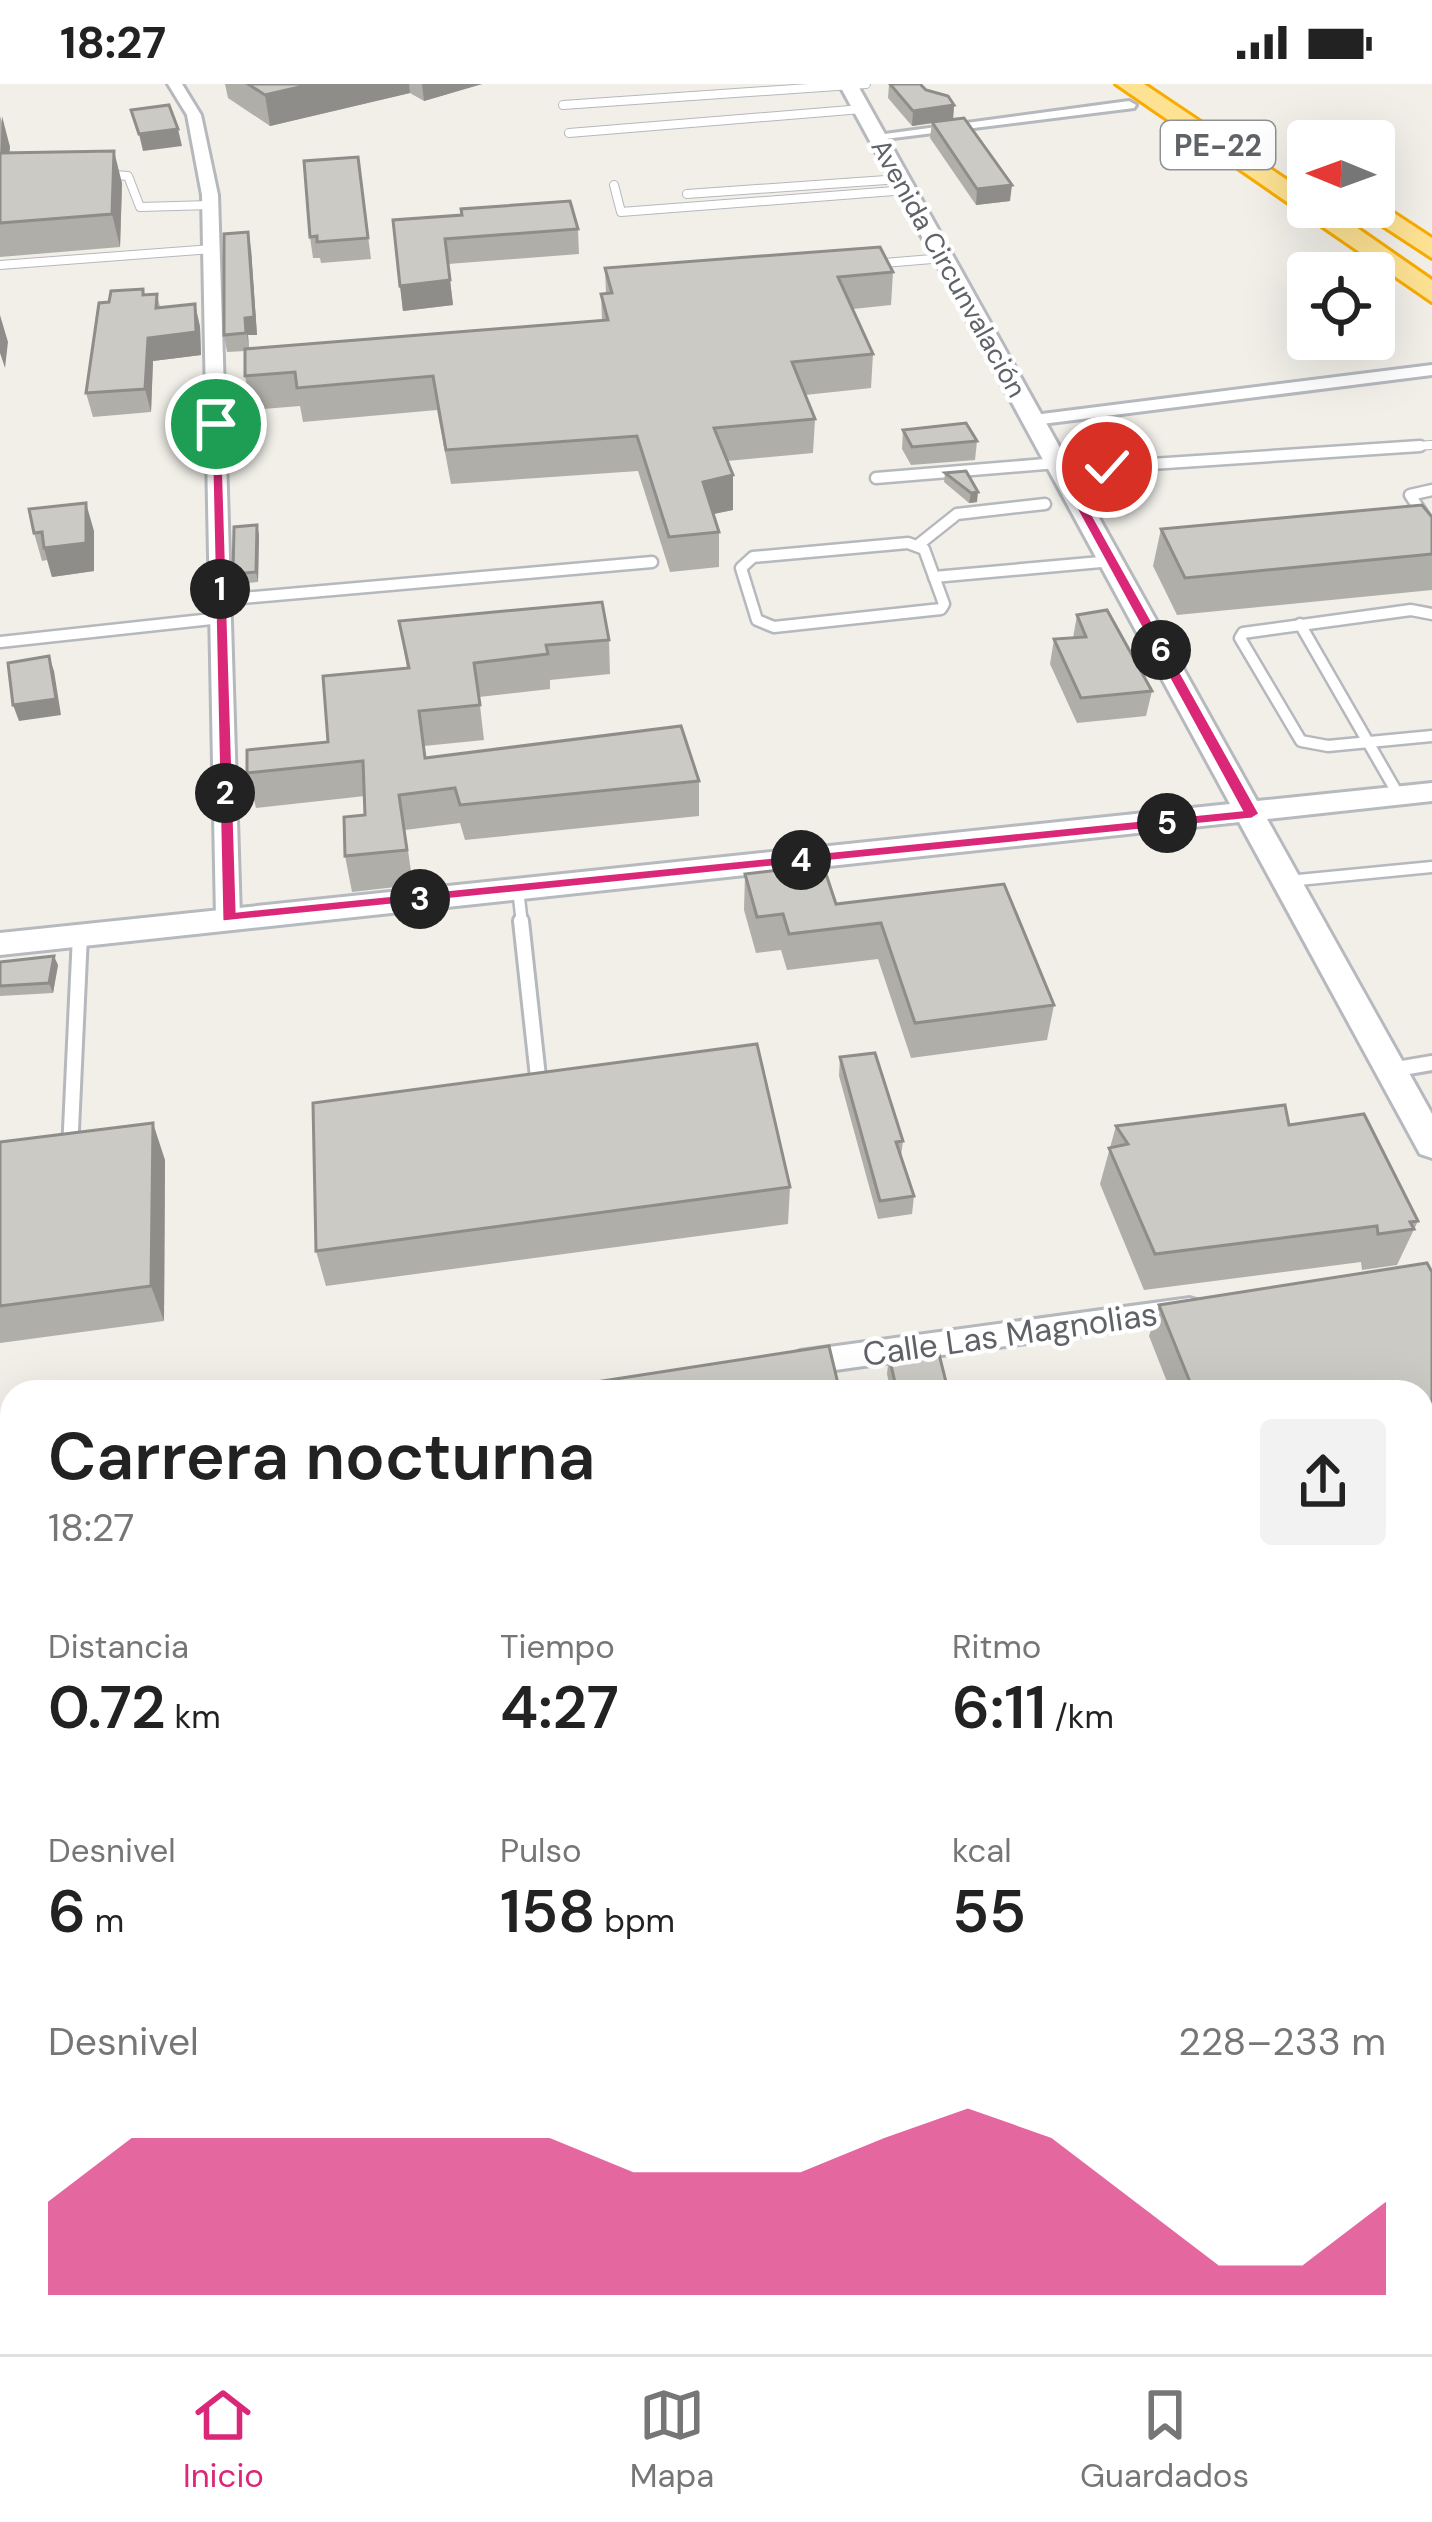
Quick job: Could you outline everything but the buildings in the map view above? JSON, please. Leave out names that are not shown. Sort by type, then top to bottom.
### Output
[{"type":"highway","name":"PE-22","points":[[1128,94],[1287,193]]},
{"type":"highway","points":[[1395,225],[1432,250]]},
{"type":"highway","name":"PE-22","points":[[1339,228],[1432,293]]},
{"type":"street","points":[[175,84],[194,116],[204,147],[211,205],[228,918]]},
{"type":"street","name":"Avenida Circunvalación","points":[[856,91],[1432,1145]]},
{"type":"street","points":[[877,136],[1128,94]]},
{"type":"street","points":[[1034,420],[1432,370]]},
{"type":"street","points":[[0,944],[1432,792]]},
{"type":"street","name":"Calle Las Magnolias","points":[[775,1366],[1221,1305]]},
{"type":"lane","points":[[562,105],[856,91]]},
{"type":"lane","points":[[569,133],[856,91]]},
{"type":"lane","points":[[91,175],[128,176],[140,207],[211,205]]},
{"type":"lane","points":[[614,185],[621,212],[904,185]]},
{"type":"lane","points":[[687,194],[904,185]]},
{"type":"lane","points":[[0,265],[212,249]]},
{"type":"lane","points":[[851,266],[944,258]]},
{"type":"lane","points":[[876,478],[1431,446]]},
{"type":"lane","points":[[1432,490],[1411,495],[1432,528]]},
{"type":"lane","points":[[917,544],[944,604],[941,610],[774,627],[757,620],[741,568],[752,557],[917,544],[957,514],[1045,505]]},
{"type":"lane","points":[[934,577],[1112,561]]},
{"type":"lane","points":[[0,642],[221,609],[652,562]]},
{"type":"lane","points":[[1432,614],[1411,610],[1243,633],[1242,645],[1301,741],[1328,746],[1432,736]]},
{"type":"lane","points":[[1300,624],[1399,796]]},
{"type":"lane","points":[[1288,881],[1432,867]]},
{"type":"lane","points":[[518,889],[540,1094]]},
{"type":"lane","points":[[70,1154],[80,935]]},
{"type":"lane","points":[[1391,1070],[1432,1064]]},
{"type":"route","points":[[216,424],[228,918],[1252,814],[1061,470],[1107,467]]}]
